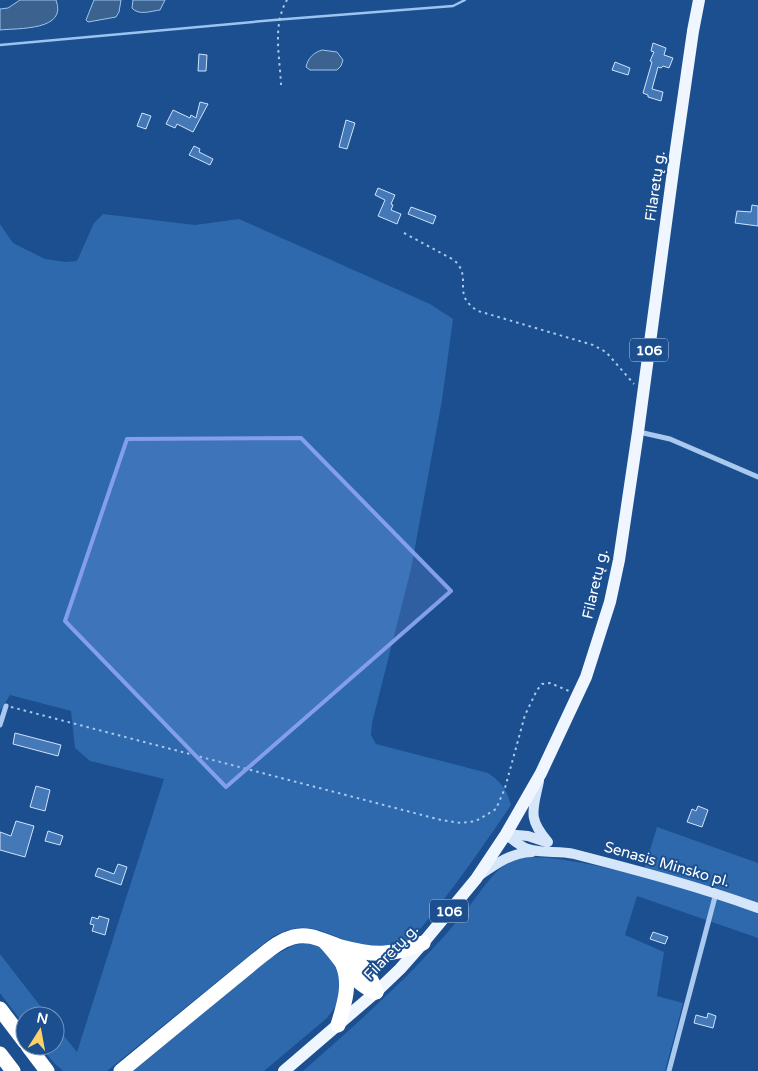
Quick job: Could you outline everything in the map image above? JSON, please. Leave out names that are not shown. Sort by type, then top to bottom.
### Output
[{"type":"highway","points":[[121,1071],[276,945],[287,939],[304,936],[323,939],[340,946],[380,954],[407,950],[423,943]]},
{"type":"highway","points":[[323,939],[366,988],[376,992]]},
{"type":"highway","points":[[340,946],[368,972],[376,992]]},
{"type":"highway","points":[[338,1025],[348,979],[343,964]]},
{"type":"highway","points":[[0,1009],[15,1029]]},
{"type":"highway","points":[[0,1054],[13,1071]]},
{"type":"highway","points":[[36,1056],[47,1071]]},
{"type":"main road","name":"Filaretų g.","points":[[284,1071],[400,969],[476,879],[506,834],[540,773],[578,695],[594,656],[610,602],[620,551],[675,156],[699,0]]},
{"type":"main road","points":[[540,773],[533,813],[536,828],[548,842]]},
{"type":"main road","name":"Senasis Minsko pl.","points":[[506,834],[528,836],[548,842],[568,852],[663,877],[758,908]]},
{"type":"main road","name":"Senasis Minsko pl.","points":[[506,834],[520,846],[537,851],[568,852]]},
{"type":"main road","points":[[476,879],[499,861],[518,854],[537,851]]},
{"type":"street","points":[[638,432],[670,440],[758,476]]},
{"type":"street","points":[[0,725],[6,706]]},
{"type":"street","points":[[669,1071],[716,893]]},
{"type":"path","points":[[281,86],[278,29],[281,10],[287,0]]},
{"type":"path","points":[[404,233],[460,265],[463,276],[463,296],[468,305],[478,311],[593,345],[606,352],[633,384],[644,389]]},
{"type":"path","points":[[6,706],[441,820],[461,823],[476,821],[496,809],[505,788],[525,715],[536,690],[542,684],[550,683],[578,695]]},
{"type":"highlighted area","points":[[301,438],[451,591],[226,787],[65,621],[127,439]]},
{"type":"shaded area","points":[[20,0],[56,0],[58,10],[55,17],[48,23],[29,28],[0,30],[0,9],[8,8]]},
{"type":"shaded area","points":[[94,0],[121,0],[116,17],[88,22],[86,20]]},
{"type":"shaded area","points":[[133,0],[165,0],[160,10],[138,12],[132,8]]},
{"type":"shaded area","points":[[322,50],[337,52],[343,60],[337,70],[310,70],[306,67],[311,56]]},
{"type":"shaded area","points":[[103,214],[195,225],[239,219],[430,304],[453,319],[442,400],[411,569],[372,723],[371,735],[376,744],[488,773],[503,786],[511,805],[447,895],[419,930],[402,944],[391,948],[380,948],[356,944],[312,929],[303,928],[284,932],[272,937],[107,1071],[63,1071],[48,1056],[65,1056],[65,1037],[77,1052],[164,779],[90,761],[75,748],[71,711],[10,695],[0,711],[0,224],[13,243],[45,259],[66,262],[77,261],[94,223]]},
{"type":"shaded area","points":[[657,827],[758,863],[758,938],[637,896],[625,935],[664,952],[657,996],[683,1003],[665,1071],[303,1071],[410,973],[505,864],[523,858],[539,857],[594,865],[642,876]]},
{"type":"shaded area","points":[[306,943],[325,948],[339,963],[340,998],[327,1018],[264,1071],[130,1071],[265,961],[294,945]]},
{"type":"shaded area","points":[[0,954],[40,1006],[15,1006],[15,1013],[0,993]]},
{"type":"building","points":[[653,43],[666,48],[664,55],[673,58],[669,68],[658,67],[652,89],[663,92],[661,101],[648,97],[648,95],[643,93],[652,62],[650,61],[654,52],[651,51]]},
{"type":"building","points":[[199,54],[207,55],[206,71],[198,71]]},
{"type":"building","points":[[615,62],[630,68],[628,75],[612,70]]},
{"type":"building","points":[[200,102],[208,104],[193,132],[177,124],[175,128],[166,124],[173,110],[190,118],[191,115],[196,118]]},
{"type":"building","points":[[142,113],[151,116],[146,129],[137,126]]},
{"type":"building","points":[[346,120],[355,123],[347,149],[339,147]]},
{"type":"building","points":[[194,146],[200,149],[199,152],[213,159],[210,165],[189,155]]},
{"type":"building","points":[[378,188],[395,195],[391,204],[393,205],[391,210],[401,214],[397,224],[378,216],[385,200],[375,195]]},
{"type":"building","points":[[752,205],[758,206],[758,226],[735,223],[737,211],[751,212]]},
{"type":"building","points":[[411,207],[436,216],[433,224],[408,214]]},
{"type":"building","points":[[15,733],[61,745],[58,756],[13,744]]},
{"type":"building","points":[[36,786],[50,790],[45,811],[30,807]]},
{"type":"building","points":[[698,806],[708,810],[702,827],[687,822],[692,809],[696,811]]},
{"type":"building","points":[[16,821],[34,826],[25,857],[0,850],[0,832],[11,836]]},
{"type":"building","points":[[48,831],[63,836],[60,845],[45,841]]},
{"type":"building","points":[[118,864],[127,867],[121,885],[95,876],[98,868],[114,874]]},
{"type":"building","points":[[99,916],[109,919],[105,935],[92,931],[94,925],[90,924],[92,917],[98,919]]},
{"type":"building","points":[[653,932],[668,937],[665,944],[650,939]]},
{"type":"building","points":[[708,1013],[716,1016],[713,1028],[694,1023],[696,1015],[707,1018]]},
{"type":"waterway","points":[[0,45],[453,6],[465,0]]}]
